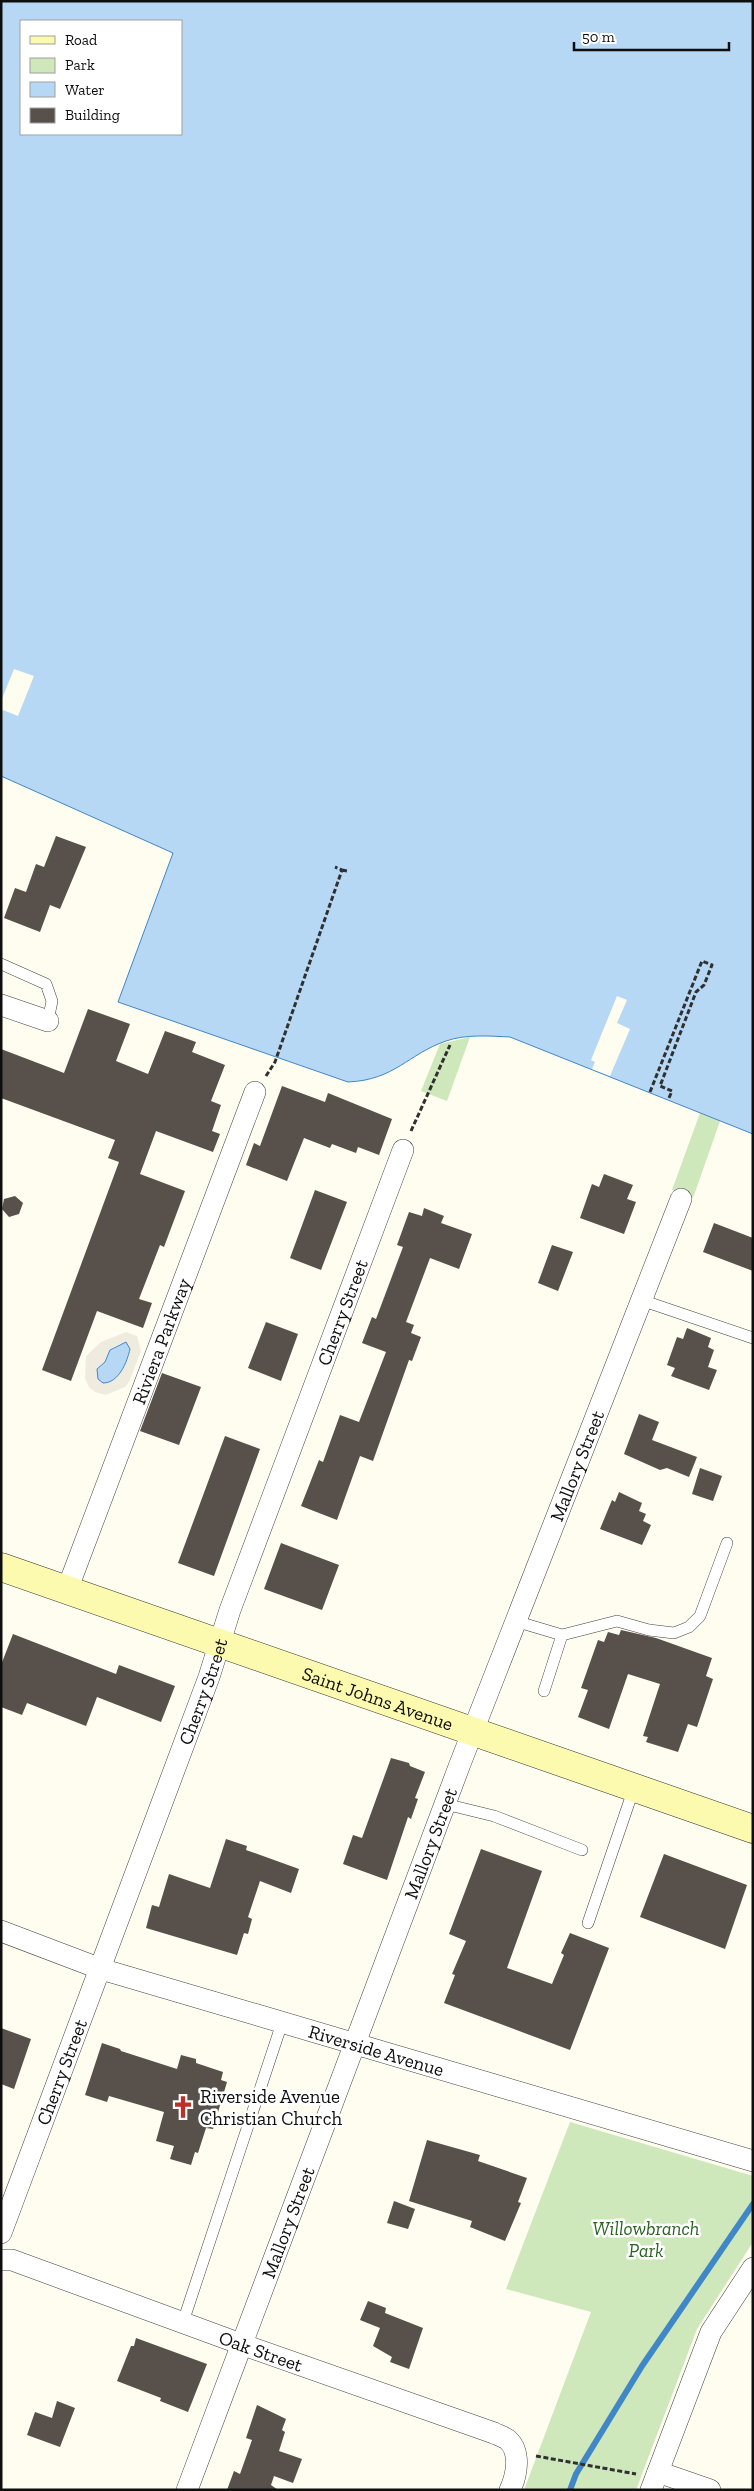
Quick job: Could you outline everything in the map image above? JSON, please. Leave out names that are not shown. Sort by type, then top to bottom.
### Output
[{"type":"main road","name":"Saint Johns Avenue","points":[[1,1568],[753,1829]]},
{"type":"street","points":[[1,1005],[48,1022]]},
{"type":"street","name":"Riviera Parkway","points":[[67,1590],[255,1092]]},
{"type":"street","name":"Cherry Street","points":[[1,2233],[101,1969],[220,1644],[230,1610],[403,1150]]},
{"type":"street","name":"Mallory Street","points":[[187,2490],[472,1732],[681,1199]]},
{"type":"street","name":"Riverside Avenue","points":[[1,1931],[101,1969],[753,2160]]},
{"type":"street","name":"Oak Street","points":[[1,2260],[12,2260],[494,2433],[508,2440],[516,2452],[516,2478],[510,2490]]},
{"type":"street","points":[[710,2490],[651,2479],[710,2332],[753,2268]]},
{"type":"lane","points":[[1,964],[46,984],[52,1001],[48,1022]]},
{"type":"lane","points":[[642,1300],[753,1338]]},
{"type":"lane","points":[[515,1622],[562,1636],[617,1621],[649,1630],[674,1633],[689,1627],[700,1616],[726,1543]]},
{"type":"lane","points":[[544,1691],[562,1636]]},
{"type":"lane","points":[[588,1924],[634,1788]]},
{"type":"lane","points":[[445,1804],[494,1816],[582,1850]]},
{"type":"lane","points":[[183,2322],[282,2023]]},
{"type":"path","points":[[335,868],[347,871]]},
{"type":"path","points":[[275,1062],[342,870]]},
{"type":"path","points":[[650,1092],[702,961],[712,965],[704,985],[696,992],[660,1086],[672,1091],[668,1100]]},
{"type":"path","points":[[403,1150],[450,1045]]},
{"type":"path","points":[[559,2460],[651,2479]]},
{"type":"green space","points":[[470,1037],[447,1101],[421,1091],[440,1044]]},
{"type":"green space","points":[[700,1113],[720,1121],[693,1198],[672,1190]]},
{"type":"green space","name":"Willowbranch Park","points":[[570,2122],[753,2176],[753,2242],[697,2329],[636,2490],[524,2490],[591,2312],[506,2289]]},
{"type":"shaded area","points":[[126,1332],[137,1336],[141,1351],[129,1382],[125,1387],[106,1395],[95,1392],[89,1387],[85,1378],[86,1356],[101,1342]],"holes":[[[120,1344],[130,1349],[128,1358],[97,1369],[105,1362],[112,1348]]]},
{"type":"water","points":[[1,1],[753,1],[753,1134],[510,1037],[461,1037],[446,1041],[433,1046],[390,1072],[378,1077],[348,1082],[118,1002],[173,853],[1,776]]},
{"type":"water","points":[[126,1342],[130,1349],[121,1371],[114,1380],[103,1383],[98,1379],[97,1369],[105,1362],[110,1350]]},
{"type":"pier","points":[[14,669],[34,676],[18,716],[3,710],[1,714],[1,701]]},
{"type":"pier","points":[[617,996],[627,1000],[617,1023],[630,1029],[610,1076],[592,1069],[595,1062],[591,1060]]},
{"type":"building","points":[[56,836],[86,847],[60,909],[50,905],[40,932],[4,918],[15,888],[26,892],[36,864],[44,867]]},
{"type":"building","points":[[88,1009],[130,1024],[116,1061],[148,1074],[165,1031],[196,1042],[192,1052],[225,1065],[211,1101],[221,1105],[212,1131],[220,1134],[213,1152],[156,1131],[140,1174],[185,1191],[164,1247],[160,1245],[139,1299],[152,1303],[143,1328],[97,1311],[71,1381],[42,1370],[119,1162],[108,1158],[115,1140],[1,1098],[1,1049],[64,1073]]},
{"type":"building","points":[[282,1086],[325,1102],[328,1093],[392,1119],[379,1155],[358,1147],[356,1153],[332,1144],[330,1148],[304,1138],[287,1181],[246,1165],[254,1143],[260,1146]]},
{"type":"building","points":[[604,1174],[633,1185],[627,1199],[636,1202],[624,1234],[580,1218],[592,1184],[599,1187]]},
{"type":"building","points":[[315,1190],[347,1202],[321,1270],[290,1258]]},
{"type":"building","points":[[15,1196],[23,1203],[19,1214],[9,1217],[2,1209],[4,1199]]},
{"type":"building","points":[[424,1208],[444,1216],[441,1223],[472,1234],[459,1269],[430,1258],[406,1322],[414,1325],[411,1333],[421,1337],[412,1361],[409,1360],[373,1461],[360,1456],[337,1520],[301,1506],[319,1460],[323,1462],[340,1415],[359,1422],[386,1352],[362,1343],[372,1317],[376,1319],[403,1247],[397,1245],[409,1212],[422,1216]]},
{"type":"building","points":[[714,1223],[753,1238],[753,1271],[703,1252]]},
{"type":"building","points":[[552,1245],[573,1252],[558,1291],[538,1283]]},
{"type":"building","points":[[266,1322],[298,1334],[281,1381],[248,1368]]},
{"type":"building","points":[[687,1328],[711,1338],[708,1347],[714,1350],[708,1367],[717,1370],[709,1390],[671,1376],[675,1368],[667,1365],[677,1337],[683,1339]]},
{"type":"building","points":[[162,1373],[201,1387],[179,1445],[140,1431]]},
{"type":"building","points":[[639,1414],[659,1422],[652,1440],[697,1457],[689,1477],[667,1468],[660,1470],[624,1454]]},
{"type":"building","points":[[225,1436],[260,1449],[214,1576],[178,1563]]},
{"type":"building","points":[[700,1468],[722,1476],[713,1501],[692,1494]]},
{"type":"building","points":[[619,1492],[642,1503],[639,1511],[646,1514],[643,1521],[651,1525],[642,1545],[600,1529],[612,1500],[615,1502]]},
{"type":"building","points":[[281,1543],[339,1565],[322,1610],[264,1589]]},
{"type":"building","points":[[621,1630],[656,1638],[712,1658],[706,1676],[713,1679],[697,1727],[688,1724],[678,1752],[646,1742],[648,1737],[643,1736],[660,1684],[628,1674],[609,1729],[578,1717],[588,1690],[581,1688],[598,1640],[604,1642],[608,1632],[619,1635]]},
{"type":"building","points":[[13,1634],[116,1674],[119,1665],[175,1686],[161,1722],[97,1697],[86,1726],[27,1703],[22,1715],[1,1707],[1,1665]]},
{"type":"building","points":[[391,1758],[409,1763],[410,1766],[425,1772],[415,1798],[418,1799],[411,1819],[408,1817],[387,1880],[343,1864],[353,1835],[362,1838]]},
{"type":"building","points":[[226,1839],[247,1846],[246,1850],[299,1869],[291,1893],[260,1881],[248,1917],[252,1919],[248,1934],[244,1933],[237,1955],[146,1928],[152,1905],[159,1907],[169,1874],[210,1888]]},
{"type":"building","points":[[481,1849],[542,1871],[507,1968],[552,1984],[564,1955],[561,1953],[570,1933],[609,1948],[570,2050],[444,2003],[455,1975],[452,1974],[466,1941],[449,1934]]},
{"type":"building","points":[[664,1854],[747,1885],[725,1949],[640,1917]]},
{"type":"building","points":[[1,2028],[31,2039],[14,2089],[1,2084]]},
{"type":"building","name":"Riverside Avenue Christian Church","points":[[102,2043],[177,2069],[181,2055],[196,2059],[196,2063],[223,2072],[221,2080],[227,2082],[213,2129],[206,2128],[198,2153],[195,2152],[191,2165],[170,2159],[174,2146],[156,2141],[164,2112],[109,2096],[107,2102],[85,2095]]},
{"type":"building","points":[[427,2140],[480,2155],[478,2161],[527,2178],[518,2202],[521,2203],[505,2241],[470,2227],[472,2221],[409,2201]]},
{"type":"building","points":[[394,2201],[415,2209],[408,2229],[387,2223]]},
{"type":"building","points":[[368,2301],[386,2308],[385,2313],[423,2328],[409,2369],[390,2362],[392,2357],[373,2346],[380,2328],[360,2320]]},
{"type":"building","points":[[136,2338],[207,2364],[188,2412],[160,2401],[161,2398],[117,2381]]},
{"type":"building","points":[[57,2401],[75,2408],[60,2447],[27,2435],[35,2412],[52,2418]]},
{"type":"building","points":[[257,2405],[286,2419],[282,2430],[285,2432],[279,2451],[302,2459],[293,2483],[274,2476],[271,2485],[278,2490],[227,2490],[234,2471],[240,2474],[252,2440],[246,2438]]},
{"type":"waterway","points":[[570,2490],[576,2474],[642,2366],[753,2204]]},
{"type":"place","name":"Riverside Avenue Christian Church","points":[[183,2107]]}]
